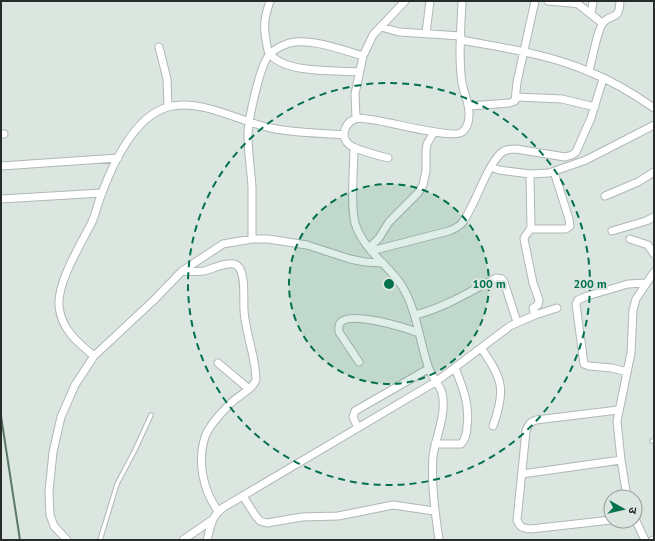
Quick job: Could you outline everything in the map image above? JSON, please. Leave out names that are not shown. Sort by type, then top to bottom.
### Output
[{"type":"street","points":[[270,1],[265,17],[264,28],[270,54],[283,64],[294,67],[309,70],[359,72]]},
{"type":"street","points":[[356,118],[355,94],[363,56],[373,35],[405,1]]},
{"type":"street","points":[[426,34],[430,1]]},
{"type":"street","points":[[388,158],[354,148],[344,141],[344,135],[347,127],[352,121],[356,118],[377,120],[434,132],[460,134],[464,131],[469,121],[469,106],[462,83],[462,1]]},
{"type":"street","points":[[469,106],[515,101],[517,82],[525,52],[535,1]]},
{"type":"street","points":[[548,1],[578,4],[602,23]]},
{"type":"street","points":[[591,14],[593,1]]},
{"type":"street","points":[[589,71],[602,23],[616,16],[619,12],[620,1]]},
{"type":"street","points":[[381,27],[393,31],[461,38],[525,52],[589,71],[633,94],[654,108]]},
{"type":"street","points":[[252,239],[252,189],[248,135],[249,121],[264,62],[270,54],[282,46],[294,42],[305,42],[330,47],[363,56]]},
{"type":"street","points":[[159,47],[167,79],[168,107]]},
{"type":"street","points":[[579,158],[582,140],[603,79]]},
{"type":"street","points":[[516,97],[562,99],[594,107]]},
{"type":"street","points":[[94,356],[72,337],[62,320],[59,307],[59,297],[67,272],[93,220],[102,193],[118,158],[138,127],[153,114],[168,107],[180,105],[195,106],[232,115],[272,128],[344,135]]},
{"type":"street","points":[[495,168],[539,175],[558,171],[579,158],[635,136],[654,125]]},
{"type":"street","points":[[370,250],[389,222],[418,194],[423,185],[426,171],[427,144],[434,132]]},
{"type":"street","points":[[354,148],[353,208],[358,232],[370,250],[392,273],[403,288],[411,303],[428,369],[437,381],[442,395],[443,410],[433,456],[434,511],[439,540]]},
{"type":"street","points":[[370,250],[449,231],[457,227],[462,223],[495,168],[502,152],[508,149],[579,158]]},
{"type":"street","points":[[1,166],[118,158]]},
{"type":"street","points":[[530,229],[566,229],[570,226],[558,171]]},
{"type":"street","points":[[605,196],[638,182],[654,172]]},
{"type":"street","points":[[530,174],[530,229],[524,239],[531,276],[539,300],[538,305],[533,308],[535,315]]},
{"type":"street","points":[[1,199],[102,193]]},
{"type":"street","points":[[612,231],[646,221],[654,217]]},
{"type":"street","points":[[67,540],[54,526],[50,515],[49,492],[53,452],[61,418],[75,385],[94,356],[182,271],[223,244],[252,239],[268,239],[307,246],[350,259],[383,263]]},
{"type":"street","points":[[630,239],[648,245],[654,254]]},
{"type":"street","points":[[182,271],[204,271],[228,264],[239,266],[241,270],[245,319],[256,375],[254,384],[231,403],[210,428],[205,438],[202,464],[203,478],[206,490],[218,511]]},
{"type":"street","points":[[626,489],[621,460],[617,421],[618,410],[631,353],[633,310],[636,299],[654,272]]},
{"type":"street","points":[[415,315],[448,304],[496,278],[499,278],[504,282],[517,322]]},
{"type":"street","points":[[627,372],[584,364],[576,304],[578,300],[588,296],[628,284],[646,283]]},
{"type":"street","points":[[207,540],[212,520],[218,511],[437,381],[517,322],[557,308]]},
{"type":"street","points":[[359,362],[339,332],[339,327],[344,320],[371,320],[419,333]]},
{"type":"street","points":[[481,348],[492,363],[501,384],[502,396],[493,426]]},
{"type":"street","points":[[218,362],[249,389]]},
{"type":"street","points":[[435,444],[461,444],[466,434],[468,406],[464,390],[455,368]]},
{"type":"street","points":[[358,428],[353,416],[355,411],[428,369]]},
{"type":"street","points":[[603,521],[531,529],[523,528],[519,525],[517,520],[526,431],[531,422],[536,420],[618,410]]},
{"type":"street","points":[[522,474],[621,460]]},
{"type":"street","points":[[243,496],[255,515],[260,520],[267,523],[302,517],[338,516],[393,505],[434,511]]},
{"type":"street","points":[[183,540],[212,520]]},
{"type":"street","points":[[640,529],[645,540]]},
{"type":"lane","points":[[100,540],[117,484],[151,415]]},
{"type":"waterway","points":[[1,416],[20,540]]}]
